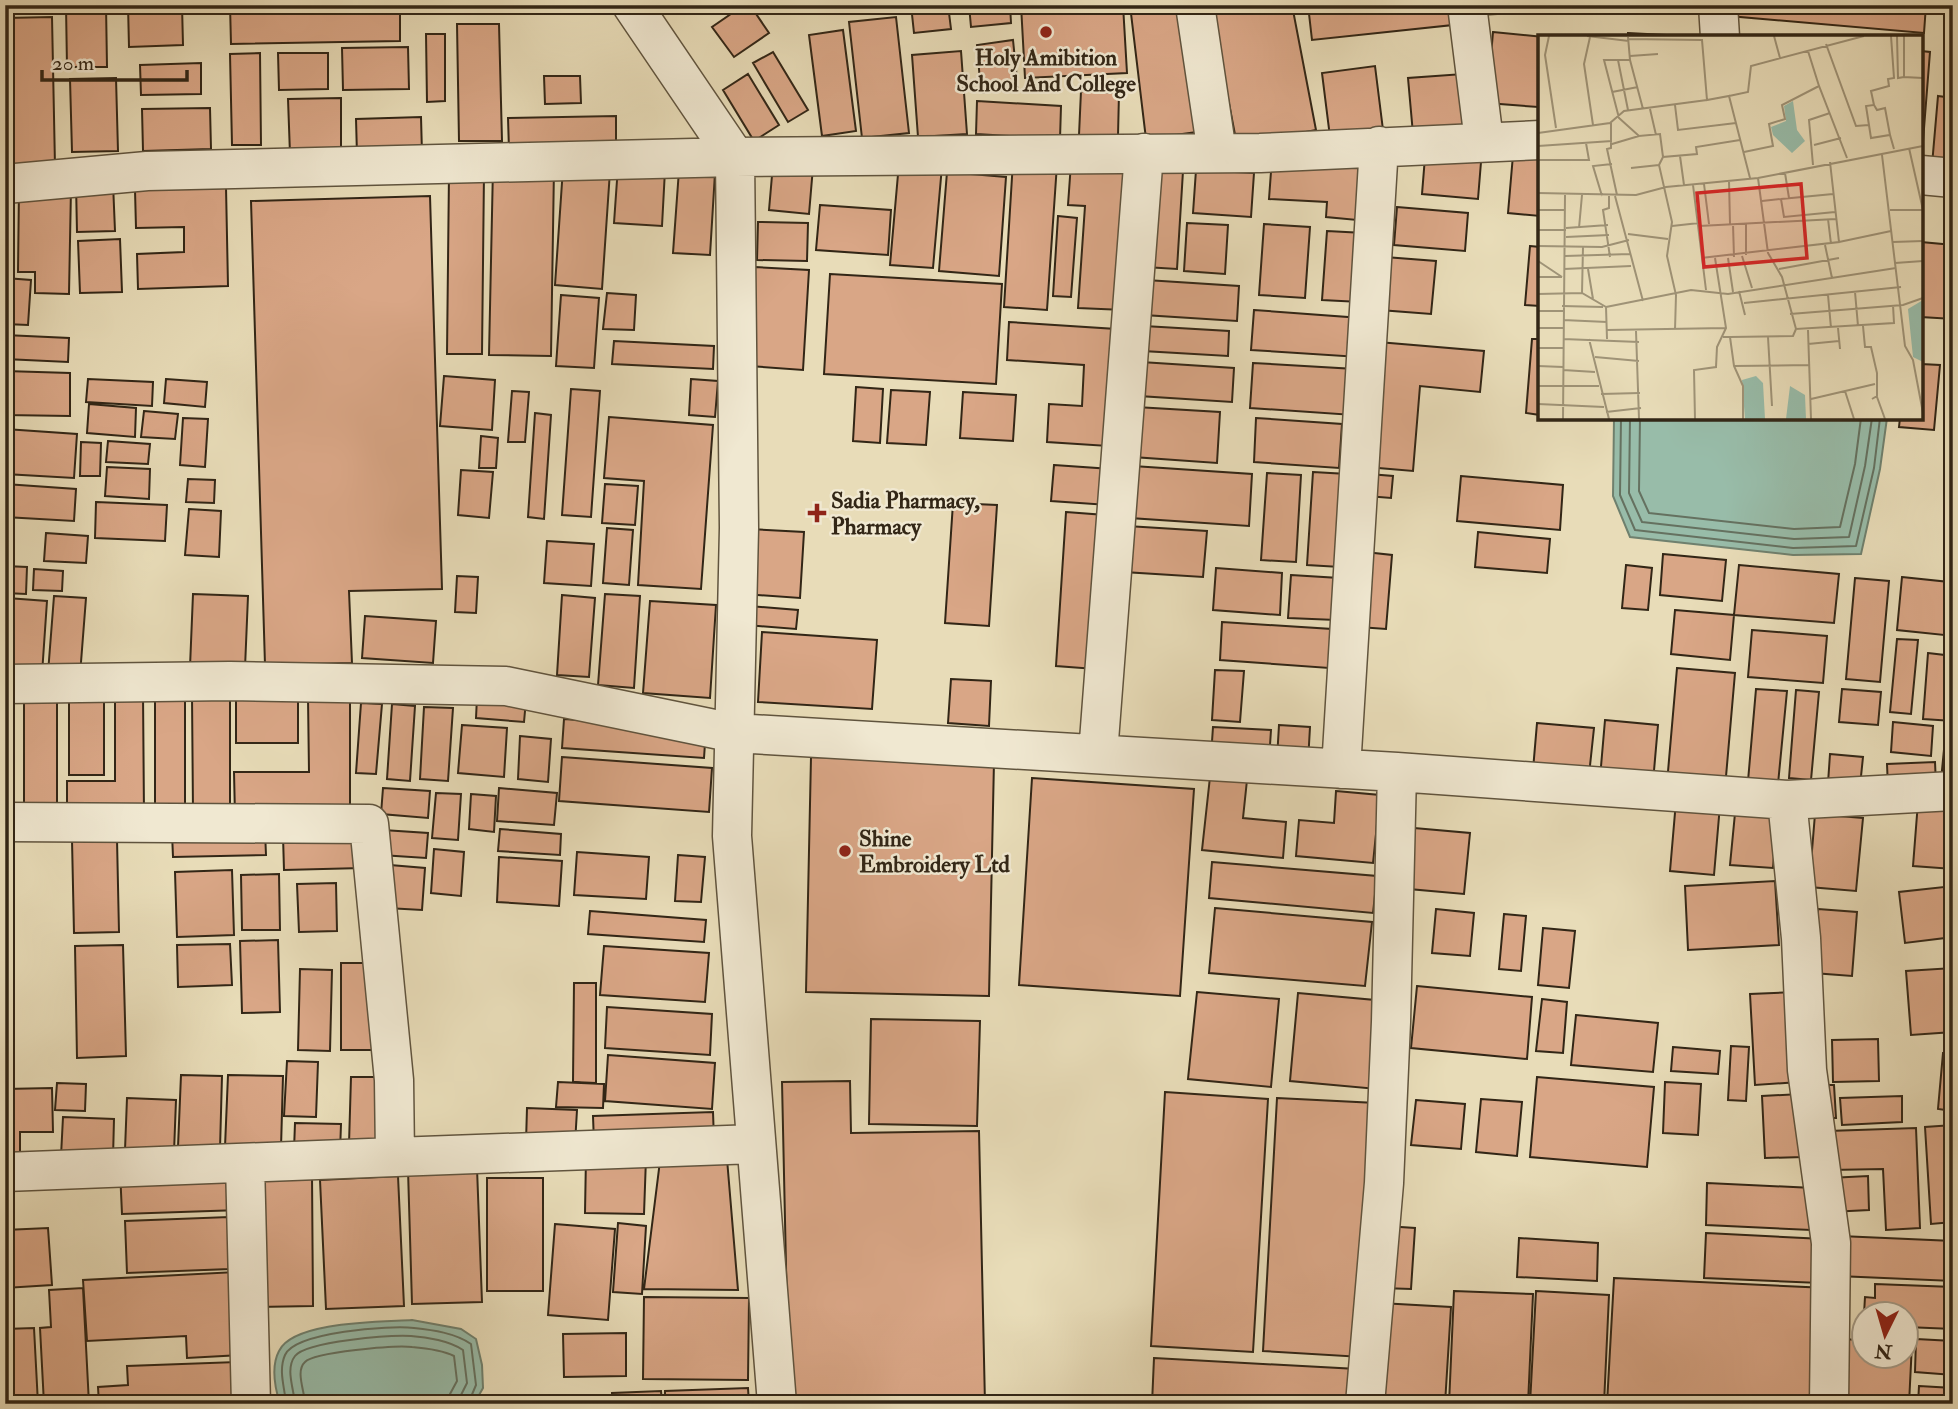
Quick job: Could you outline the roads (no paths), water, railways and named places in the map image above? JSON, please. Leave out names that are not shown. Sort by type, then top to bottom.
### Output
[{"type":"street","points":[[632,5],[735,157],[738,528],[732,836],[777,1404]]},
{"type":"street","points":[[1195,5],[1217,153]]},
{"type":"street","points":[[1467,5],[1484,141]]},
{"type":"street","points":[[1718,5],[1720,35]]},
{"type":"street","points":[[5,184],[148,171],[735,157],[1217,153],[1538,140]]},
{"type":"street","points":[[1341,769],[1379,146]]},
{"type":"street","points":[[1098,754],[1144,153]]},
{"type":"street","points":[[1923,175],[1953,178]]},
{"type":"street","points":[[5,684],[230,681],[506,686],[734,733],[1397,772],[1787,800],[1953,791]]},
{"type":"street","points":[[1365,1404],[1385,1156],[1397,772]]},
{"type":"street","points":[[1787,800],[1801,938],[1807,1070],[1831,1243],[1829,1404]]},
{"type":"street","points":[[5,822],[369,824],[394,1080],[396,1157]]},
{"type":"street","points":[[5,1172],[755,1144]]},
{"type":"street","points":[[245,1163],[251,1404]]},
{"type":"water","points":[[1614,420],[1887,420],[1880,469],[1861,554],[1793,555],[1630,537],[1613,496]]},
{"type":"water","points":[[412,1320],[461,1329],[476,1339],[482,1365],[483,1388],[474,1404],[280,1404],[274,1370],[279,1351],[288,1341],[301,1334],[339,1325]]},
{"type":"place","name":"Holy Amibition School And College","points":[[1046,32]]},
{"type":"place","name":"Sadia Pharmacy, Pharmacy","points":[[817,513]]},
{"type":"place","name":"Shine Embroidery Ltd","points":[[845,851]]}]
